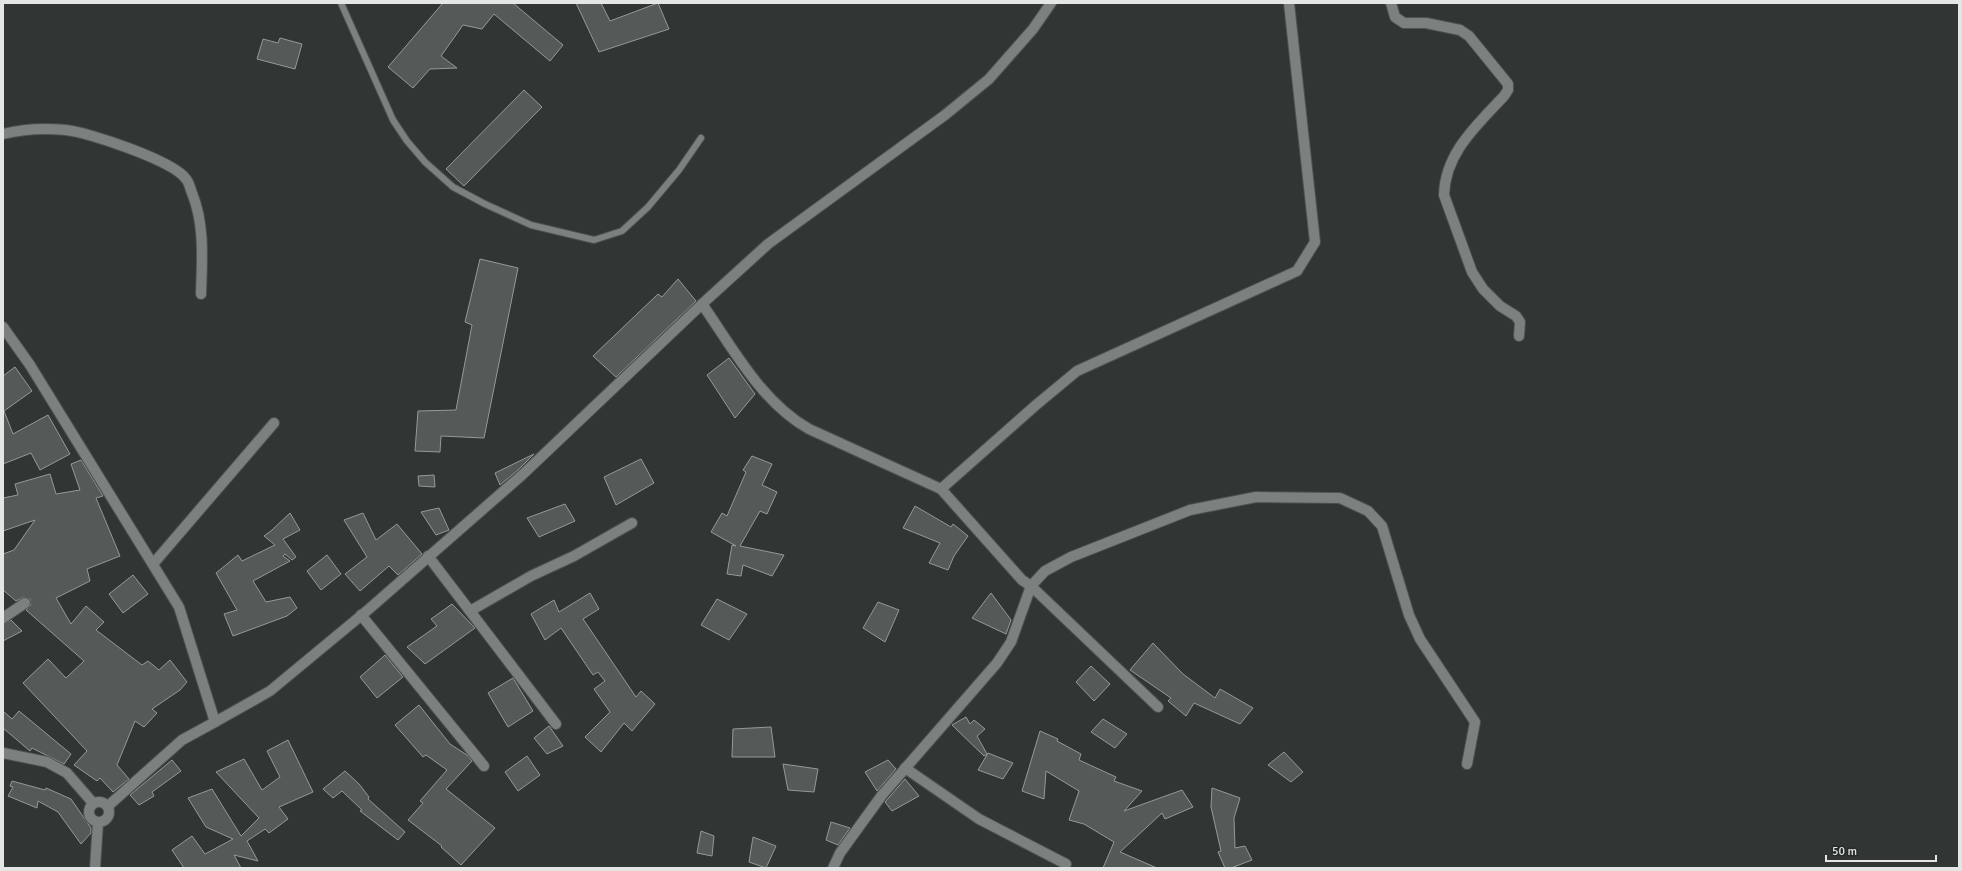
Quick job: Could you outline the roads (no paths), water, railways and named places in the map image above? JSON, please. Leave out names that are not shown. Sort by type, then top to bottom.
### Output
[{"type":"street","points":[[108,806],[182,740],[270,691],[361,615],[522,474],[702,304],[768,244],[945,116],[989,79],[1033,29],[1051,3]]},
{"type":"street","points":[[941,489],[1077,371],[1297,271],[1315,242],[1289,3]]},
{"type":"street","points":[[1391,3],[1395,17],[1404,23],[1426,23],[1460,30],[1469,36],[1508,84],[1508,90],[1504,96],[1464,138],[1458,147],[1444,185],[1444,195],[1472,272],[1483,288],[1500,306],[1516,316],[1520,322],[1519,336]]},
{"type":"street","points":[[3,134],[20,130],[67,130],[122,146],[161,161],[186,178],[197,206],[202,236],[201,294]]},
{"type":"street","points":[[702,304],[750,373],[777,407],[794,421],[941,489],[1022,580],[1031,586],[1158,707]]},
{"type":"street","points":[[3,327],[30,365],[179,607],[215,722]]},
{"type":"street","points":[[153,564],[274,423]]},
{"type":"street","points":[[833,868],[840,853],[882,795],[998,663],[1011,642],[1031,586],[1045,571],[1071,557],[1190,510],[1256,497],[1340,498],[1368,511],[1382,526],[1408,615],[1420,639],[1473,717],[1475,726],[1467,764]]},
{"type":"street","points":[[470,612],[532,576],[574,556],[632,523]]},
{"type":"street","points":[[428,556],[556,724]]},
{"type":"street","points":[[3,618],[25,603]]},
{"type":"street","points":[[361,615],[484,766]]},
{"type":"street","points":[[3,754],[47,762],[67,772],[93,803]]},
{"type":"street","points":[[905,768],[979,819],[1066,864]]},
{"type":"street","points":[[104,802],[108,806],[110,811],[108,817],[104,821],[98,822],[90,817],[90,807],[93,803],[104,802]]},
{"type":"street","points":[[95,868],[98,822]]},
{"type":"lane","points":[[341,3],[393,120],[407,142],[425,162],[453,187],[485,204],[531,225],[594,240],[622,231],[648,208],[679,170],[701,138]]}]
